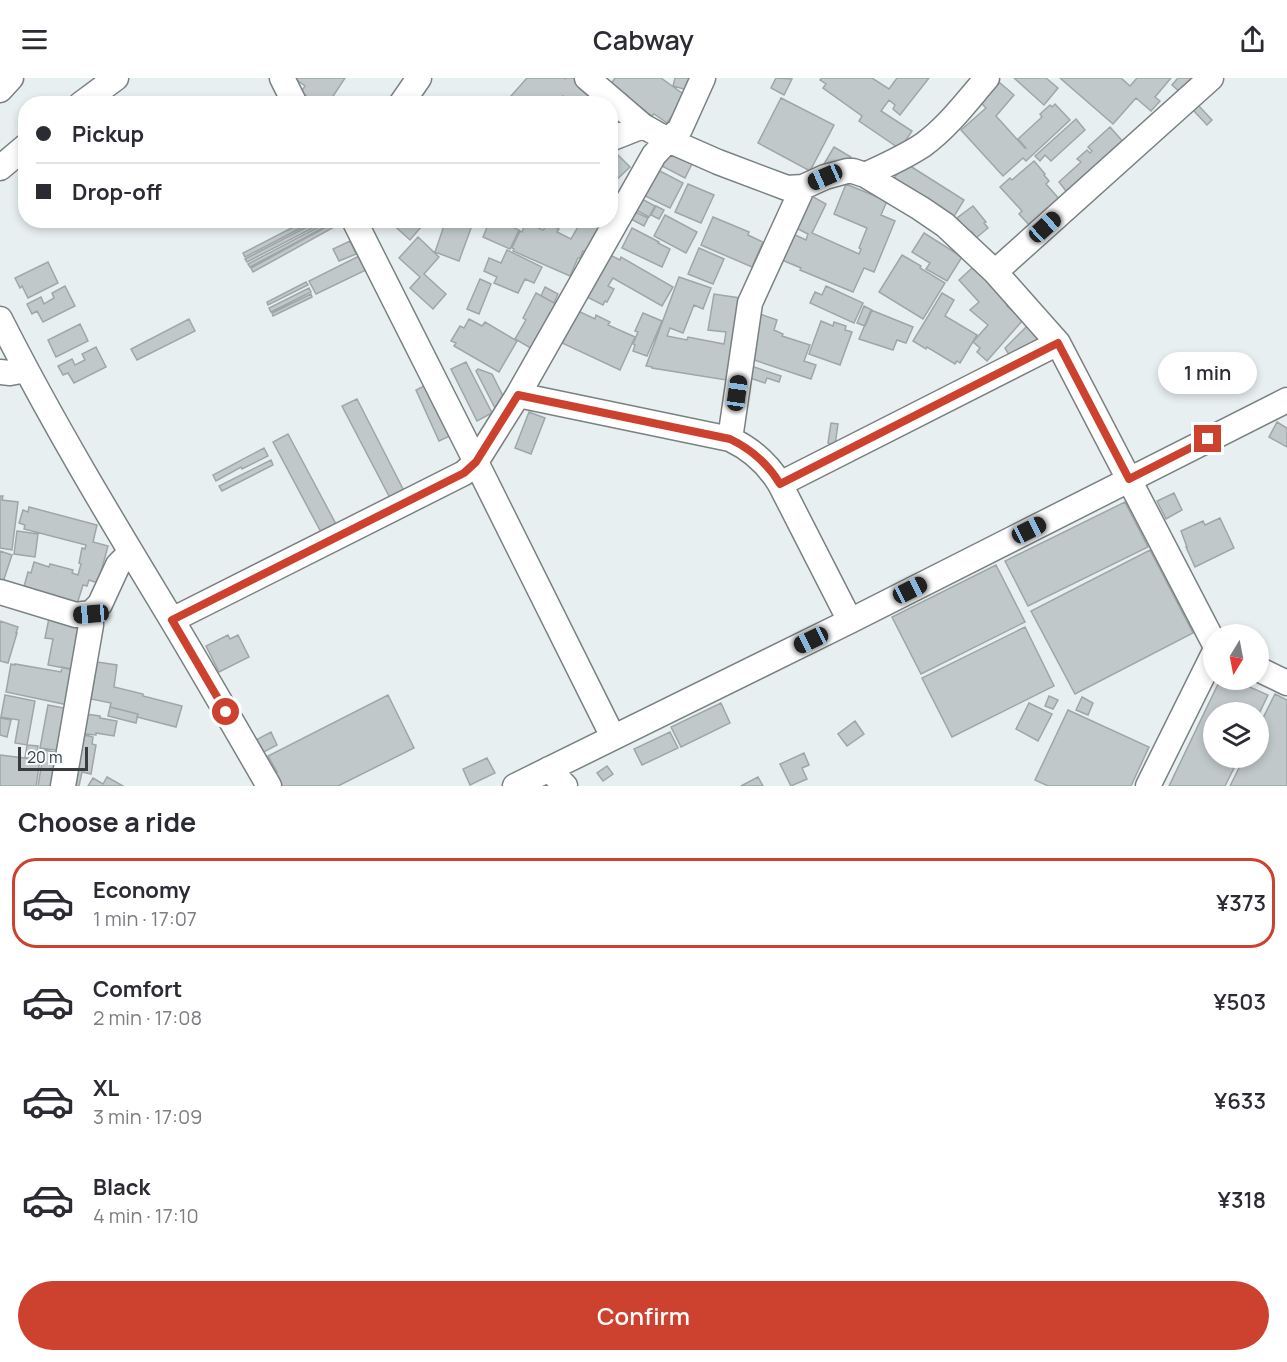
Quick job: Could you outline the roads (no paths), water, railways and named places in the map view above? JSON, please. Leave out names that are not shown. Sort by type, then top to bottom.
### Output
[{"type":"street","points":[[0,90],[11,78]]},
{"type":"street","points":[[92,96],[117,78]]},
{"type":"street","points":[[282,78],[291,96]]},
{"type":"street","points":[[407,96],[419,78]]},
{"type":"street","points":[[587,78],[608,96]]},
{"type":"street","points":[[618,219],[654,155],[680,129],[703,78]]},
{"type":"street","points":[[865,175],[902,158],[924,144],[945,126],[987,78]]},
{"type":"street","points":[[995,272],[1211,78]]},
{"type":"street","points":[[618,105],[643,126],[668,140],[787,188],[803,187],[825,177],[853,171],[865,175],[945,225],[995,272],[1058,343],[1204,624]]},
{"type":"street","points":[[618,136],[643,126]]},
{"type":"street","points":[[0,168],[18,153]]},
{"type":"street","points":[[730,439],[750,303],[803,187]]},
{"type":"street","points":[[358,228],[613,737]]},
{"type":"street","points":[[172,620],[464,473],[476,462],[518,395],[613,228]]},
{"type":"street","points":[[0,319],[26,370],[130,553],[269,786]]},
{"type":"street","points":[[780,484],[1058,343]]},
{"type":"street","points":[[0,372],[26,370]]},
{"type":"street","points":[[518,395],[730,439],[746,447],[772,471],[780,484],[850,621]]},
{"type":"street","points":[[515,786],[557,778],[613,737],[850,621],[1287,400]]},
{"type":"street","points":[[63,786],[91,614],[100,604],[118,565],[130,553]]},
{"type":"street","points":[[0,592],[76,615],[91,614]]},
{"type":"street","points":[[1269,674],[1287,682]]},
{"type":"street","points":[[1148,786],[1203,675]]}]
